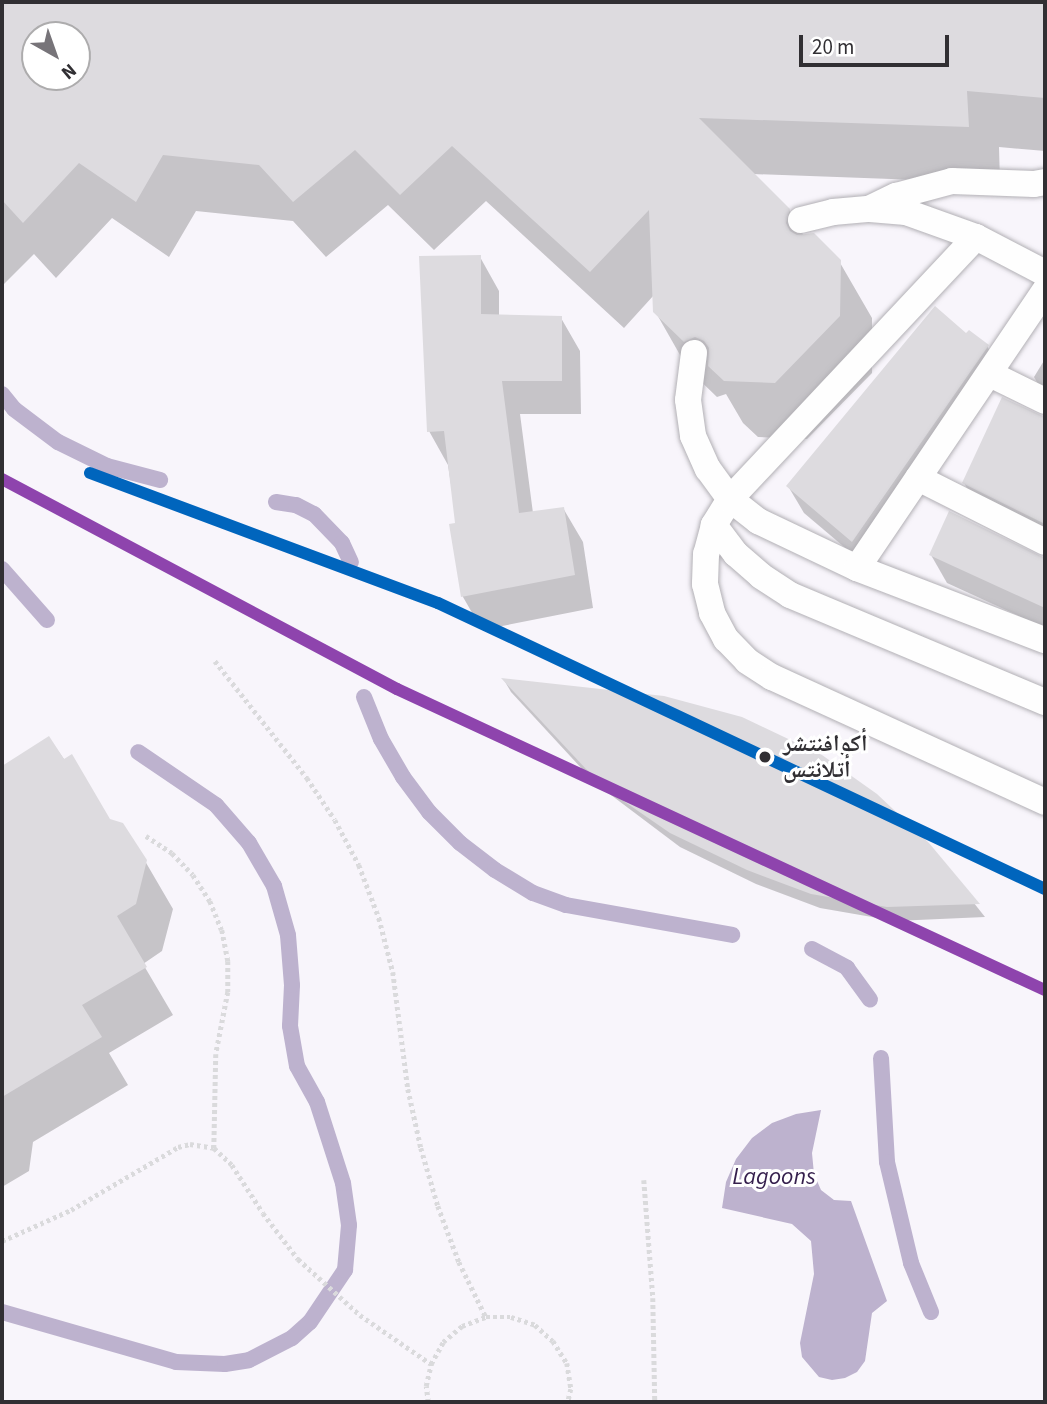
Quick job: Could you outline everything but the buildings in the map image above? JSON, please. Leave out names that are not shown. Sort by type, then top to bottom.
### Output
[{"type":"lane","points":[[870,209],[896,196],[952,181],[1034,184],[1045,182]]},
{"type":"lane","points":[[801,220],[833,212],[870,209],[906,212],[976,237],[1045,273]]},
{"type":"lane","points":[[976,237],[730,499],[714,525],[706,554],[705,584],[712,613],[726,639],[747,661],[772,677],[1045,802]]},
{"type":"lane","points":[[857,568],[1045,290]]},
{"type":"lane","points":[[694,353],[688,400],[693,436],[708,469],[730,499],[758,521],[857,568],[1045,640]]},
{"type":"lane","points":[[990,374],[1045,401]]},
{"type":"lane","points":[[918,478],[1045,541]]},
{"type":"lane","points":[[714,525],[736,554],[761,576],[790,595],[1045,702]]},
{"type":"path","points":[[215,661],[307,778],[335,820],[359,865],[379,918],[393,972],[408,1089],[421,1148],[438,1206],[486,1317]]},
{"type":"path","points":[[146,836],[172,853],[193,875],[210,901],[222,930],[229,961],[228,992],[216,1054],[214,1148]]},
{"type":"path","points":[[2,1241],[71,1210],[178,1147],[190,1144],[214,1148],[232,1165],[263,1213],[298,1259],[360,1315],[431,1364]]},
{"type":"path","points":[[644,1180],[653,1298],[655,1402]]},
{"type":"path","points":[[428,1402],[426,1386],[431,1364],[443,1342],[462,1326],[486,1317],[511,1317],[535,1325],[553,1341],[567,1363],[571,1389],[568,1402]]},
{"type":"water","name":"Lagoons","points":[[821,1110],[812,1153],[814,1174],[821,1190],[834,1200],[851,1201],[887,1301],[872,1313],[865,1361],[857,1372],[832,1380],[819,1377],[802,1357],[800,1343],[814,1274],[811,1241],[792,1224],[722,1208],[726,1182],[736,1159],[752,1138],[772,1123],[796,1114]]},
{"type":"waterway","points":[[2,394],[14,409],[58,442],[107,466],[160,480]]},
{"type":"waterway","points":[[276,502],[296,505],[314,514],[342,543],[351,562]]},
{"type":"waterway","points":[[2,569],[47,620]]},
{"type":"waterway","points":[[364,697],[381,739],[403,777],[429,812],[460,843],[495,870],[533,893],[566,905],[732,935]]},
{"type":"waterway","points":[[2,1312],[176,1362],[225,1364],[249,1360],[292,1338],[310,1322],[345,1270],[349,1225],[343,1183],[317,1102],[297,1066],[290,1026],[292,985],[288,935],[274,886],[249,843],[216,805],[138,752]]},
{"type":"waterway","points":[[812,949],[847,968],[870,1000]]},
{"type":"waterway","points":[[881,1058],[887,1162],[911,1263],[931,1312]]},
{"type":"railway","points":[[585,672],[1045,889]]},
{"type":"railway","points":[[831,891],[1045,990]]},
{"type":"transit line","points":[[90,473],[438,603],[1045,889]]},
{"type":"transit line","points":[[2,479],[397,689],[1045,990]]},
{"type":"place","name":"أكوافنتشر أتلانتس","points":[[765,757]]}]
